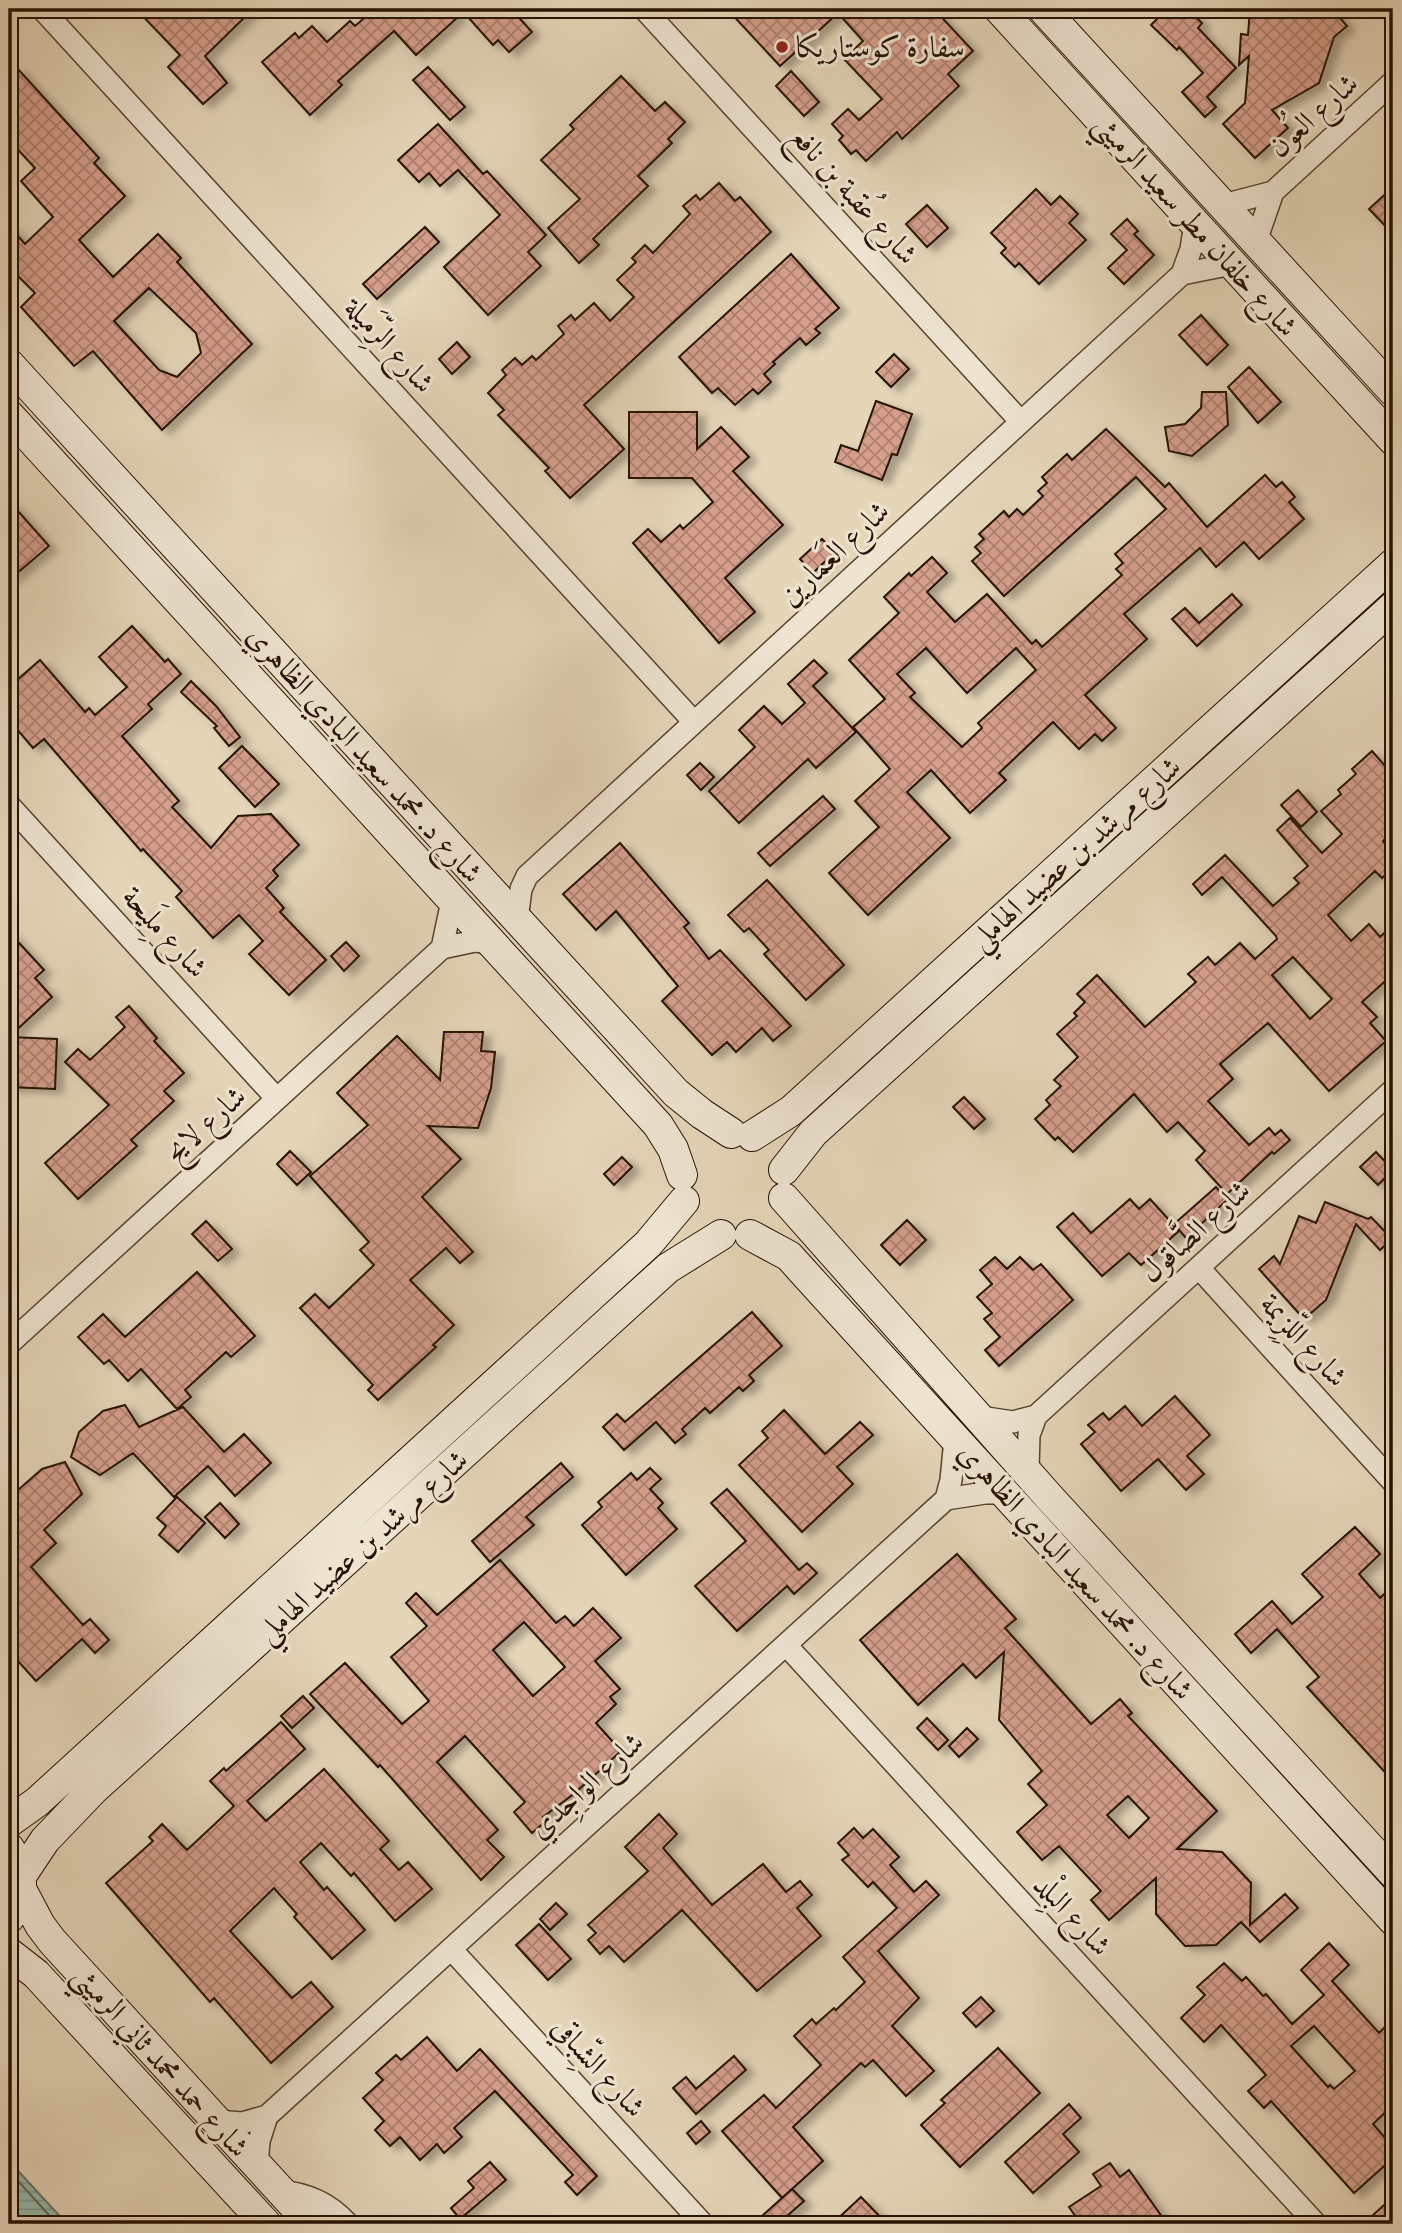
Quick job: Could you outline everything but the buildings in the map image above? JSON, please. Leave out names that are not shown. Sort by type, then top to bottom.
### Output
[{"type":"street","name":"شارع الرِّمَيلة","points":[[42,9],[694,722]]},
{"type":"street","name":"شارع عُقبة بن نافع","points":[[644,9],[1021,422]]},
{"type":"street","name":"شارع خلفان مطر سعيد الرميثي","points":[[999,9],[1232,264],[1389,427]]},
{"type":"street","name":"شارع خلفان مطر سعيد الرميثي","points":[[1043,9],[1393,391]]},
{"type":"street","name":"شارع العُون","points":[[1223,205],[1273,192],[1393,82]]},
{"type":"street","name":"شارع العُون","points":[[1256,241],[1273,192]]},
{"type":"street","points":[[1182,274],[1191,249],[1195,223]]},
{"type":"street","points":[[1182,274],[1232,264]]},
{"type":"street","name":"شارع العَمارين","points":[[527,876],[1182,274]]},
{"type":"street","name":"شارع د. محمد سعيد البادي الظاهري","points":[[9,364],[676,1093],[702,1114],[742,1134]]},
{"type":"street","name":"شارع د. محمد سعيد البادي الظاهري","points":[[9,415],[658,1125],[673,1149],[683,1188]]},
{"type":"street","name":"شارع مرشد بن عضيد الهاملي","points":[[742,1134],[792,1111],[1393,564]]},
{"type":"street","name":"شارع مرشد بن عضيد الهاملي","points":[[784,1184],[823,1124],[1393,607]]},
{"type":"street","points":[[384,827],[408,802]]},
{"type":"street","name":"شارع مِلَيحة","points":[[9,805],[277,1099]]},
{"type":"street","points":[[482,881],[527,876]]},
{"type":"street","points":[[517,920],[521,889],[527,876]]},
{"type":"street","points":[[452,901],[442,948],[475,942],[492,943]]},
{"type":"street","name":"شارع لايح","points":[[9,1344],[442,948]]},
{"type":"street","name":"شارع الصَّاقول","points":[[1036,1416],[1393,1090]]},
{"type":"street","points":[[742,1134],[766,1144],[777,1155],[784,1184],[777,1214],[765,1227],[736,1235],[705,1228],[692,1216],[683,1188],[687,1160],[696,1148],[708,1139],[742,1134]]},
{"type":"street","name":"شارع د. محمد سعيد البادي الظاهري","points":[[784,1184],[980,1418],[1393,1873]]},
{"type":"street","name":"شارع مرشد بن عضيد الهاملي","points":[[9,1822],[37,1802],[648,1244],[683,1188]]},
{"type":"street","name":"شارع د. محمد سعيد البادي الظاهري","points":[[736,1235],[789,1256],[1393,1920]]},
{"type":"street","name":"شارع مرشد بن عضيد الهاملي","points":[[9,1918],[15,1911],[21,1883],[36,1852],[54,1829],[93,1790],[668,1268],[736,1235]]},
{"type":"street","name":"شارع اللِّزِيمة","points":[[1199,1268],[1393,1482]]},
{"type":"street","points":[[980,1418],[1013,1422],[1036,1416]]},
{"type":"street","points":[[1028,1470],[1029,1435],[1036,1416]]},
{"type":"street","points":[[955,1439],[953,1470],[946,1499],[1005,1493]]},
{"type":"street","points":[[1027,1516],[1042,1521],[1049,1518],[1053,1507],[1050,1497]]},
{"type":"street","name":"شارع الواجِدي","points":[[267,2116],[946,1499]]},
{"type":"street","name":"شارع البِلْد","points":[[786,1645],[1316,2224]]},
{"type":"street","name":"شارع حمد محمد ثاني الرميثي","points":[[9,1848],[16,1858],[21,1883],[40,1925],[52,1941],[311,2224]]},
{"type":"street","name":"شارع الشِّباقي","points":[[451,1949],[703,2224]]},
{"type":"street","name":"شارع حمد محمد ثاني الرميثي","points":[[9,1953],[36,1974],[266,2224]]},
{"type":"street","points":[[217,2121],[242,2123],[267,2116]]},
{"type":"street","points":[[257,2166],[259,2141],[267,2116]]},
{"type":"street","points":[[280,2191],[299,2193],[314,2199],[329,2207],[348,2224]]},
{"type":"water","points":[[9,2161],[67,2224],[9,2224]]},
{"type":"place","name":"سفارة كوستاريكا","points":[[782,47]]}]
